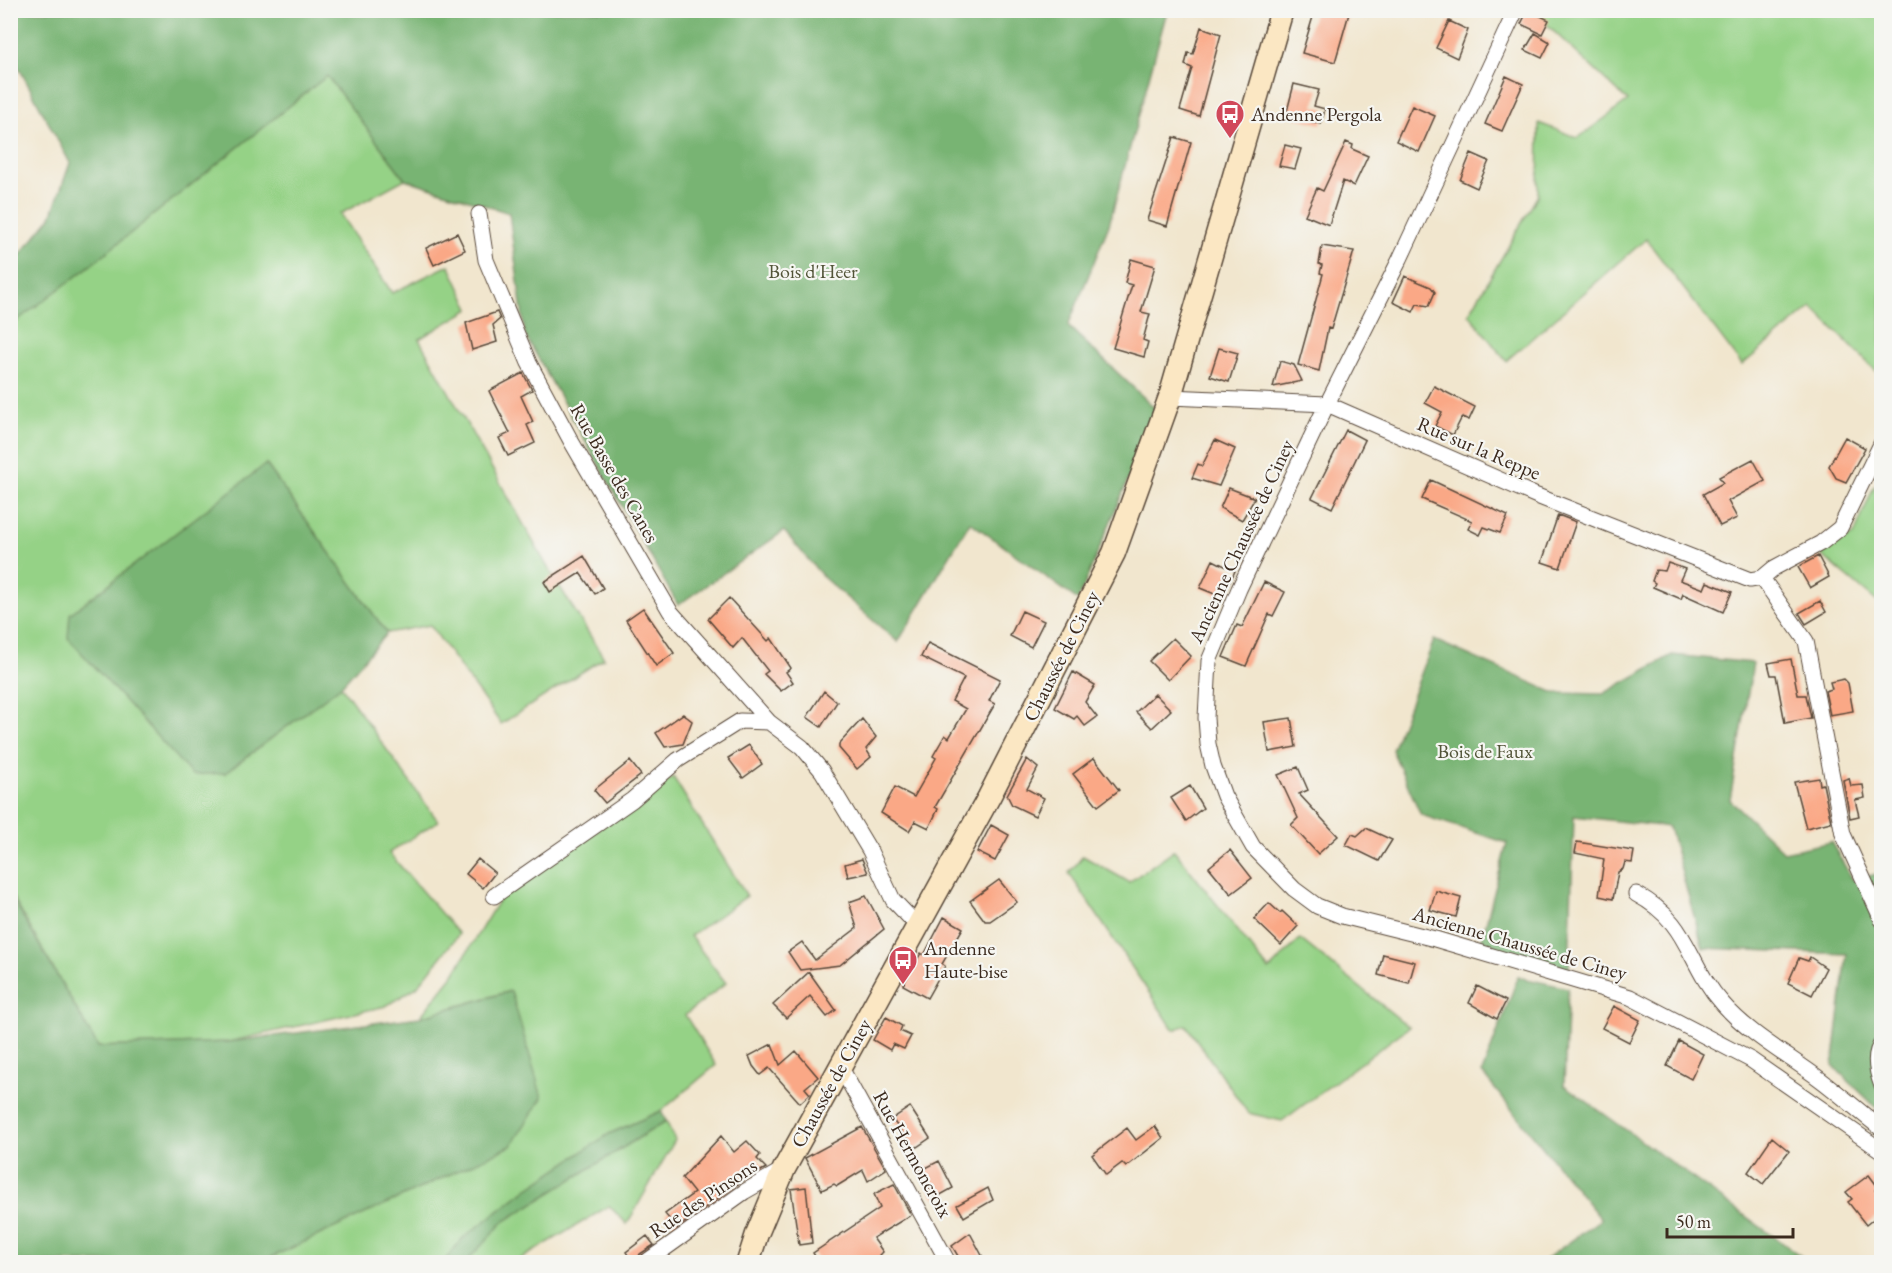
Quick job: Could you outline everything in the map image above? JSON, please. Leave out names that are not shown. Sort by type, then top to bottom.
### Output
[{"type":"main road","name":"Chaussée de Ciney","points":[[748,1263],[757,1234],[784,1169],[989,797],[1114,553],[1170,397],[1282,10]]},
{"type":"street","name":"Ancienne Chaussée de Ciney","points":[[1516,10],[1400,259],[1327,404],[1239,589],[1209,661],[1206,718],[1213,766],[1224,796],[1254,847],[1294,889],[1317,906],[1342,916],[1435,939],[1630,997],[1751,1060],[1881,1151]]},
{"type":"street","name":"Rue Basse des Canes","points":[[478,214],[486,260],[529,363],[571,441],[670,611],[769,722],[802,747],[822,771],[870,851],[893,900],[917,925]]},
{"type":"street","name":"Rue sur la Reppe","points":[[1170,397],[1327,404],[1537,496],[1750,580],[1762,578]]},
{"type":"street","points":[[1881,442],[1840,528],[1821,543],[1774,568],[1762,578],[1806,641],[1843,834],[1881,920]]},
{"type":"street","points":[[494,896],[632,800],[678,760],[740,721],[769,722]]},
{"type":"street","points":[[1636,894],[1657,906],[1673,921],[1722,1003],[1762,1040],[1820,1079],[1881,1129]]},
{"type":"street","points":[[1881,1043],[1878,1047],[1876,1071],[1881,1086]]},
{"type":"street","name":"Rue Hermoncroix","points":[[840,1066],[948,1263]]},
{"type":"street","name":"Rue des Pinsons","points":[[646,1263],[744,1192],[784,1169]]},
{"type":"green space","name":"Bois d'Heer","points":[[11,11],[1167,11],[1109,225],[1068,326],[1157,410],[1078,600],[970,522],[898,642],[824,578],[784,531],[678,605],[525,335],[509,213],[405,179],[327,76],[82,272],[11,325],[11,266],[51,217],[70,163],[11,53]]},
{"type":"green space","points":[[1532,11],[1881,11],[1881,376],[1812,307],[1742,365],[1646,239],[1506,361],[1469,314],[1538,195],[1539,123],[1578,138],[1628,101]]},
{"type":"green space","points":[[327,75],[405,179],[340,214],[392,293],[449,265],[470,309],[419,339],[547,566],[604,658],[501,724],[430,625],[387,633],[266,464],[225,773],[341,686],[438,821],[389,853],[459,934],[417,987],[386,1006],[228,1042],[98,1047],[11,894],[10,325],[82,272]]},
{"type":"green space","points":[[266,464],[387,633],[341,686],[225,773],[192,775],[68,638],[70,614]]},
{"type":"green space","points":[[1874,486],[1881,491],[1881,605],[1819,553],[1854,535]]},
{"type":"green space","name":"Bois de Faux","points":[[1434,640],[1555,693],[1603,694],[1672,655],[1753,663],[1730,800],[1784,852],[1831,842],[1853,880],[1881,873],[1881,1112],[1833,1066],[1847,954],[1703,948],[1669,827],[1574,816],[1569,971],[1480,946],[1507,843],[1421,815],[1392,750]]},
{"type":"green space","points":[[673,777],[747,896],[690,936],[726,983],[685,1015],[716,1065],[661,1111],[609,1134],[527,1189],[462,1239],[444,1262],[261,1262],[511,1146],[510,991],[420,1017],[454,974],[501,896]]},
{"type":"green space","points":[[1174,850],[1269,970],[1300,939],[1409,1027],[1282,1121],[1248,1113],[1186,1025],[1174,1030],[1069,873],[1083,856],[1129,882]]},
{"type":"green space","points":[[10,894],[98,1047],[228,1042],[420,1017],[511,991],[542,1098],[511,1146],[261,1262],[11,1262]]},
{"type":"green space","points":[[1518,977],[1568,988],[1564,1085],[1809,1262],[1542,1262],[1601,1219],[1482,1073]]},
{"type":"green space","points":[[661,1111],[666,1121],[503,1222],[466,1262],[444,1262],[462,1239],[527,1189],[609,1134]]},
{"type":"green space","points":[[666,1121],[675,1140],[627,1224],[609,1206],[516,1262],[466,1262],[503,1222]]},
{"type":"building","points":[[1315,10],[1350,10],[1335,62],[1302,53]]},
{"type":"building","points":[[1528,10],[1549,20],[1542,34],[1521,24]]},
{"type":"building","points":[[1449,21],[1468,30],[1457,58],[1436,48]]},
{"type":"building","points":[[1201,27],[1221,34],[1199,116],[1180,110],[1192,68],[1185,65],[1188,53],[1193,54]]},
{"type":"building","points":[[1535,33],[1550,42],[1542,58],[1525,50]]},
{"type":"building","points":[[1506,76],[1523,84],[1502,131],[1485,124]]},
{"type":"building","points":[[1294,84],[1319,90],[1314,106],[1325,109],[1321,124],[1286,115]]},
{"type":"building","points":[[1412,106],[1435,116],[1419,152],[1396,141]]},
{"type":"building","points":[[1174,137],[1191,142],[1167,226],[1147,220]]},
{"type":"building","points":[[1346,142],[1353,145],[1352,149],[1368,156],[1354,186],[1343,181],[1329,225],[1305,215],[1317,188],[1323,191]]},
{"type":"building","points":[[1285,145],[1301,149],[1295,169],[1279,166]]},
{"type":"building","points":[[1471,153],[1489,161],[1477,188],[1460,180]]},
{"type":"building","points":[[457,233],[465,250],[434,265],[426,248]]},
{"type":"building","points":[[1322,246],[1354,251],[1331,329],[1328,328],[1319,371],[1298,365],[1323,274],[1320,273],[1322,265],[1319,264]]},
{"type":"building","points":[[1131,259],[1155,266],[1141,312],[1150,314],[1143,340],[1148,342],[1144,357],[1113,348],[1132,285],[1125,283]]},
{"type":"building","points":[[1405,276],[1431,287],[1435,292],[1429,306],[1417,304],[1413,312],[1393,302]]},
{"type":"building","points":[[497,312],[500,319],[493,325],[497,342],[472,350],[466,323]]},
{"type":"building","points":[[1219,348],[1238,353],[1229,382],[1210,376]]},
{"type":"building","points":[[1280,361],[1294,365],[1302,381],[1273,387]]},
{"type":"building","points":[[523,373],[532,390],[521,396],[533,422],[527,425],[535,443],[508,456],[499,438],[510,433],[489,391]]},
{"type":"building","points":[[1434,386],[1475,407],[1469,420],[1462,417],[1453,435],[1435,426],[1442,412],[1425,403]]},
{"type":"building","points":[[1346,430],[1365,440],[1332,508],[1312,498]]},
{"type":"building","points":[[1845,437],[1865,448],[1846,482],[1836,478],[1829,466]]},
{"type":"building","points":[[1215,440],[1235,449],[1219,486],[1192,478],[1198,464],[1202,466]]},
{"type":"building","points":[[1753,459],[1765,481],[1728,501],[1737,518],[1720,526],[1703,494],[1723,483],[1719,477]]},
{"type":"building","points":[[1431,480],[1508,516],[1500,533],[1484,527],[1480,535],[1468,529],[1472,521],[1422,499]]},
{"type":"building","points":[[1229,488],[1255,498],[1242,520],[1220,508]]},
{"type":"building","points":[[1558,515],[1576,522],[1560,568],[1542,562]]},
{"type":"building","points":[[584,556],[603,588],[595,594],[580,573],[550,592],[544,582]]},
{"type":"building","points":[[1818,556],[1829,577],[1810,588],[1798,567]]},
{"type":"building","points":[[1213,560],[1235,571],[1222,597],[1200,588]]},
{"type":"building","points":[[1668,563],[1685,569],[1680,580],[1704,589],[1707,582],[1732,592],[1723,612],[1683,594],[1681,599],[1653,587],[1655,583],[1652,581],[1656,570],[1665,571]]},
{"type":"building","points":[[1264,582],[1285,592],[1273,616],[1269,614],[1246,666],[1223,657],[1237,625],[1242,627]]},
{"type":"building","points":[[729,598],[768,641],[771,638],[791,668],[786,672],[793,682],[781,691],[764,674],[768,671],[742,638],[733,648],[708,619]]},
{"type":"building","points":[[1820,601],[1826,612],[1806,624],[1799,613]]},
{"type":"building","points":[[643,608],[674,653],[656,666],[626,620]]},
{"type":"building","points":[[1022,611],[1044,621],[1031,647],[1010,636]]},
{"type":"building","points":[[1173,638],[1191,656],[1168,680],[1149,661]]},
{"type":"building","points":[[928,643],[1000,679],[989,701],[995,704],[935,807],[938,809],[929,828],[915,821],[909,831],[881,813],[895,787],[914,797],[936,758],[933,756],[945,735],[949,738],[966,709],[952,701],[964,678],[921,657]]},
{"type":"building","points":[[1791,659],[1798,695],[1806,695],[1811,718],[1785,723],[1776,675],[1771,675],[1768,663]]},
{"type":"building","points":[[1073,672],[1095,685],[1085,702],[1097,717],[1085,726],[1077,716],[1074,719],[1055,708]]},
{"type":"building","points":[[1844,679],[1848,683],[1853,711],[1830,715],[1825,691],[1832,689],[1830,682]]},
{"type":"building","points":[[824,691],[837,702],[821,727],[807,717]]},
{"type":"building","points":[[1155,694],[1171,710],[1152,728],[1136,712]]},
{"type":"building","points":[[683,714],[692,721],[683,744],[665,747],[656,733]]},
{"type":"building","points":[[1291,718],[1296,747],[1269,752],[1264,722]]},
{"type":"building","points":[[862,719],[876,737],[866,749],[871,757],[857,769],[839,748],[839,744]]},
{"type":"building","points":[[749,745],[762,764],[743,778],[728,758]]},
{"type":"building","points":[[1094,758],[1119,790],[1098,806],[1073,774]]},
{"type":"building","points":[[1027,759],[1038,768],[1027,789],[1044,798],[1035,816],[1012,805],[1007,795]]},
{"type":"building","points":[[630,761],[641,775],[605,803],[594,790]]},
{"type":"building","points":[[1298,767],[1308,790],[1299,794],[1338,836],[1318,854],[1291,825],[1298,818],[1278,775]]},
{"type":"building","points":[[1819,778],[1820,785],[1823,784],[1831,822],[1806,828],[1794,782]]},
{"type":"building","points":[[1849,778],[1851,786],[1863,785],[1865,798],[1855,800],[1859,816],[1850,818],[1843,780]]},
{"type":"building","points":[[1190,786],[1203,808],[1186,821],[1171,798]]},
{"type":"building","points":[[991,825],[1009,835],[995,861],[977,852]]},
{"type":"building","points":[[1366,828],[1392,840],[1379,861],[1346,845],[1352,834],[1357,836]]},
{"type":"building","points":[[1577,842],[1634,851],[1632,863],[1625,862],[1623,869],[1618,872],[1613,899],[1599,896],[1604,859],[1575,853]]},
{"type":"building","points":[[1230,850],[1252,878],[1231,894],[1209,867]]},
{"type":"building","points":[[478,859],[495,873],[483,888],[466,874]]},
{"type":"building","points":[[862,859],[868,873],[848,877],[845,864]]},
{"type":"building","points":[[999,880],[1017,902],[990,921],[985,921],[970,901]]},
{"type":"building","points":[[1436,891],[1461,898],[1456,917],[1430,910]]},
{"type":"building","points":[[866,896],[884,929],[840,965],[800,970],[788,952],[802,942],[815,960],[857,928],[849,902]]},
{"type":"building","points":[[1269,903],[1280,913],[1282,911],[1298,926],[1281,945],[1254,919]]},
{"type":"building","points":[[944,917],[963,928],[942,964],[945,966],[927,998],[903,985],[921,953],[924,955]]},
{"type":"building","points":[[1383,954],[1415,962],[1409,983],[1378,975]]},
{"type":"building","points":[[1810,957],[1826,968],[1812,995],[1788,983],[1799,958],[1808,961]]},
{"type":"building","points":[[809,972],[836,1010],[827,1017],[810,996],[786,1018],[773,1005]]},
{"type":"building","points":[[1477,986],[1506,1001],[1497,1019],[1469,1003]]},
{"type":"building","points":[[1614,1006],[1640,1020],[1629,1042],[1602,1028]]},
{"type":"building","points":[[886,1017],[902,1026],[900,1031],[911,1036],[904,1049],[893,1044],[890,1050],[873,1040]]},
{"type":"building","points":[[1679,1041],[1703,1054],[1691,1079],[1667,1066]]},
{"type":"building","points":[[772,1044],[780,1065],[796,1051],[818,1077],[805,1088],[810,1094],[800,1103],[769,1068],[760,1075],[753,1066],[749,1056]]},
{"type":"building","points":[[910,1107],[930,1138],[914,1149],[892,1119]]},
{"type":"building","points":[[1155,1126],[1163,1138],[1126,1167],[1122,1163],[1106,1175],[1092,1155],[1127,1128],[1136,1140]]},
{"type":"building","points":[[862,1127],[886,1169],[868,1181],[863,1170],[837,1186],[834,1184],[822,1190],[805,1158]]},
{"type":"building","points":[[721,1136],[734,1152],[747,1141],[760,1155],[757,1159],[766,1168],[738,1184],[677,1228],[665,1214],[694,1193],[682,1178]]},
{"type":"building","points":[[1772,1137],[1789,1151],[1763,1184],[1748,1172]]},
{"type":"building","points":[[939,1161],[953,1188],[935,1198],[920,1171]]},
{"type":"building","points":[[1869,1175],[1878,1187],[1875,1190],[1881,1198],[1881,1213],[1866,1225],[1848,1202],[1852,1199],[1846,1192]]},
{"type":"building","points":[[894,1184],[911,1215],[873,1238],[883,1252],[880,1255],[885,1263],[819,1263],[813,1253],[880,1208],[874,1194]]},
{"type":"building","points":[[806,1187],[812,1243],[799,1245],[791,1189]]},
{"type":"building","points":[[988,1188],[993,1200],[964,1217],[957,1205]]},
{"type":"building","points":[[970,1233],[986,1263],[962,1263],[952,1246]]},
{"type":"building","points":[[647,1236],[654,1245],[640,1254],[636,1263],[633,1263],[626,1252]]},
{"type":"place","name":"Andenne Pergola","points":[[1230,140]]},
{"type":"place","name":"Andenne Haute-bise","points":[[903,986]]}]
